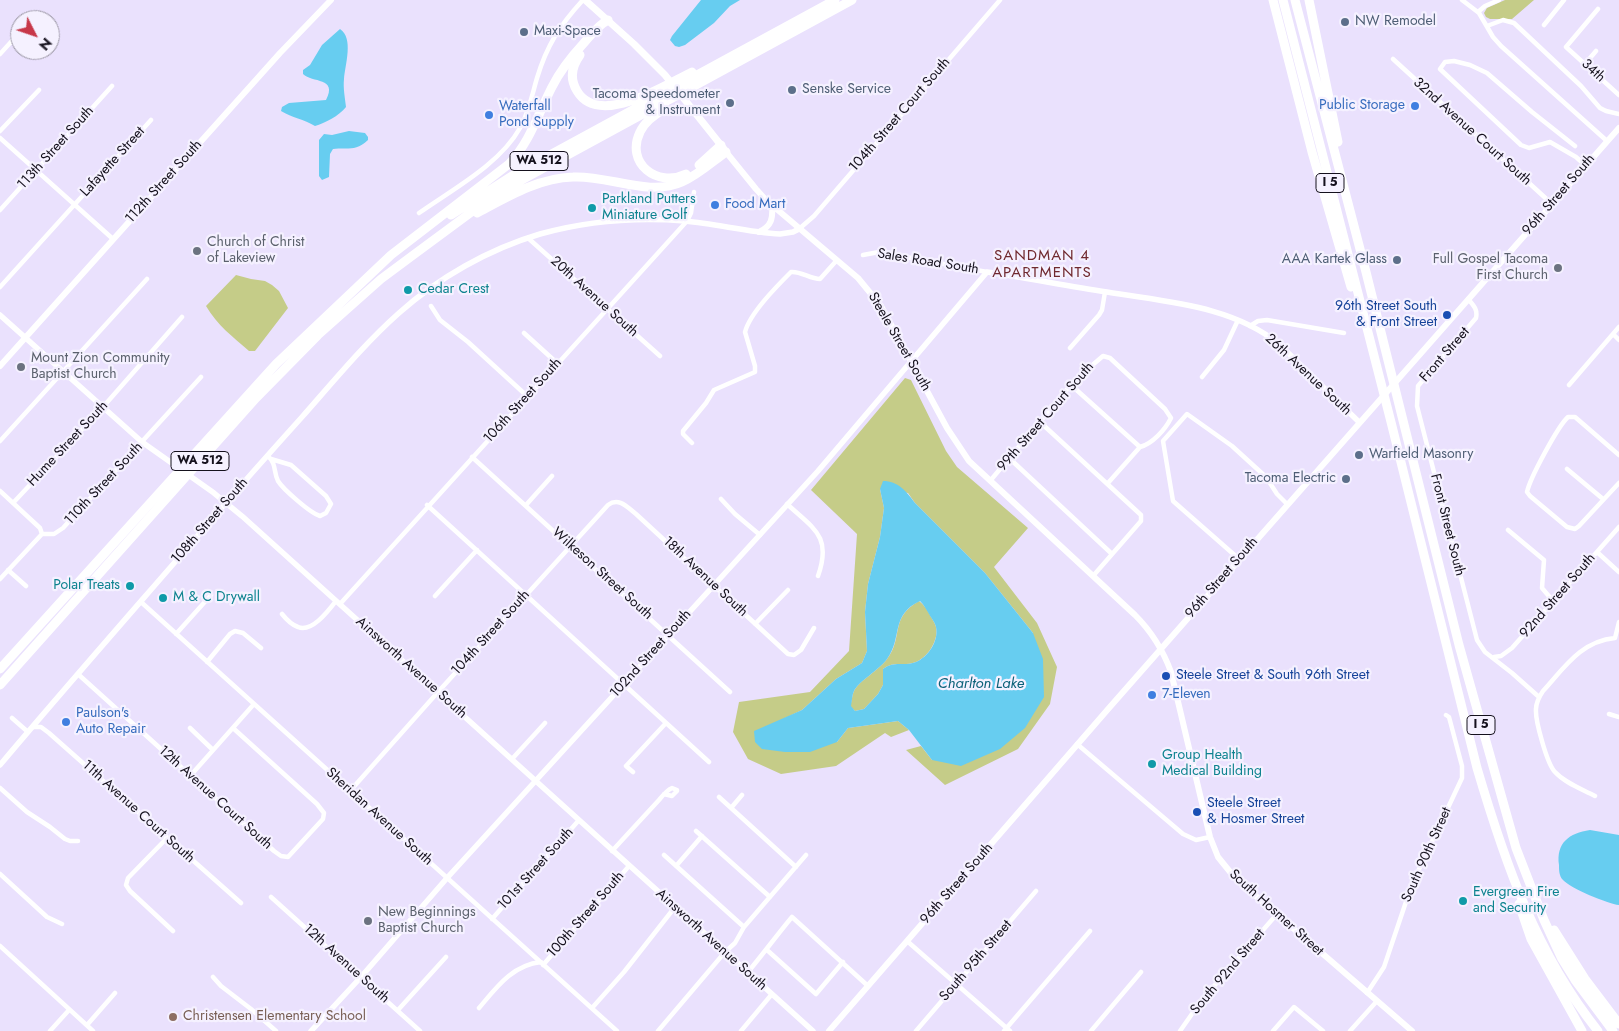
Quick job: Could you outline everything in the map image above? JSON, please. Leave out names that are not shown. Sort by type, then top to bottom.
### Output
[{"type":"highway","name":"WA 512","points":[[0,685],[256,398],[318,335],[381,279],[485,202],[734,60],[834,0]]},
{"type":"highway","name":"WA 512","points":[[0,669],[263,376],[360,284],[442,221],[515,174],[852,0]]},
{"type":"highway","points":[[1266,0],[1291,67]]},
{"type":"highway","points":[[1273,0],[1312,152],[1345,268],[1376,366]]},
{"type":"highway","name":"I 5","points":[[1283,0],[1477,768],[1493,823],[1511,872],[1550,961],[1598,1031]]},
{"type":"highway","name":"I 5","points":[[1295,0],[1366,272],[1459,644],[1516,848],[1547,928],[1562,959],[1575,980],[1613,1031]]},
{"type":"highway","points":[[1309,0],[1366,272]]},
{"type":"highway","points":[[608,20],[603,30],[581,52],[572,70],[576,91],[584,99],[596,106],[608,107],[619,105],[719,59],[734,60]]},
{"type":"highway","points":[[360,284],[404,244],[509,164],[519,153],[530,135],[551,89],[567,64],[600,24],[608,20]]},
{"type":"highway","points":[[724,148],[688,174],[671,179],[656,176],[640,162],[637,148],[638,134],[649,120],[673,103],[721,75],[734,60]]},
{"type":"highway","points":[[446,230],[499,202],[545,181],[556,178],[580,177],[650,187],[665,187],[687,180],[724,148]]},
{"type":"highway","points":[[1511,872],[1531,939],[1582,1031]]},
{"type":"highway","points":[[1536,901],[1571,959],[1619,1024]]},
{"type":"main road","name":"112th Street South","points":[[0,366],[280,53],[331,0]]},
{"type":"main road","name":"Steele Street South","points":[[584,0],[608,20],[665,75],[756,189],[799,229],[858,278],[876,299],[911,359],[958,447],[969,461],[1138,618],[1161,648]]},
{"type":"main road","name":"96th Street South","points":[[829,1031],[1077,744],[1619,128]]},
{"type":"main road","points":[[759,232],[768,227],[772,221],[772,205]]},
{"type":"main road","name":"South Hosmer Street","points":[[1161,648],[1173,680],[1210,837],[1218,857],[1228,871],[1412,1031]]},
{"type":"street","points":[[419,213],[490,162],[513,140],[527,115],[549,44],[560,26],[584,0]]},
{"type":"street","name":"104th Street Court South","points":[[799,229],[814,216],[1000,0]]},
{"type":"street","points":[[1462,0],[1478,12],[1498,44],[1607,141]]},
{"type":"street","points":[[1478,12],[1499,0]]},
{"type":"street","points":[[1544,25],[1564,0]]},
{"type":"street","name":"34th","points":[[1598,9],[1566,47],[1619,95]]},
{"type":"street","points":[[1486,26],[1505,20],[1515,23],[1583,88],[1600,107],[1606,111],[1619,114]]},
{"type":"street","points":[[0,54],[10,43]]},
{"type":"street","points":[[1584,64],[1596,51]]},
{"type":"street","name":"32nd Avenue Court South","points":[[1392,59],[1552,204]]},
{"type":"street","name":"32nd Avenue Court South","points":[[1575,146],[1486,72],[1470,64],[1454,61],[1446,62],[1440,68],[1521,145],[1528,148],[1550,142],[1576,157],[1586,166]]},
{"type":"street","name":"113th Street South","points":[[0,210],[112,86]]},
{"type":"street","points":[[0,131],[39,90]]},
{"type":"street","name":"Lafayette Street","points":[[0,287],[151,120]]},
{"type":"street","points":[[0,138],[113,239]]},
{"type":"street","name":"106th Street South","points":[[282,614],[298,628],[307,627],[338,602],[687,221],[694,192]]},
{"type":"street","points":[[528,238],[567,228],[622,220],[650,219],[687,221],[780,234],[799,229]]},
{"type":"street","name":"108th Street South","points":[[0,765],[226,502],[269,457],[376,336],[405,308],[431,288],[488,255],[528,238]]},
{"type":"street","name":"20th Avenue South","points":[[528,238],[660,356]]},
{"type":"street","name":"Sales Road South","points":[[863,255],[879,252],[1200,308]]},
{"type":"street","points":[[692,443],[683,434],[683,431],[714,390],[755,372],[745,332],[761,305],[792,272],[814,279],[821,278],[837,260]]},
{"type":"street","name":"102nd Street South","points":[[310,1031],[362,977],[447,878],[787,504],[987,272]]},
{"type":"street","points":[[0,441],[147,279]]},
{"type":"street","points":[[1070,348],[1099,315],[1102,310],[1105,292]]},
{"type":"street","name":"Front Street","points":[[1418,386],[1476,318],[1477,311],[1468,299]]},
{"type":"street","points":[[430,306],[440,320],[468,342],[527,396]]},
{"type":"street","name":"26th Avenue South","points":[[1200,308],[1238,320],[1266,334],[1279,344],[1359,422]]},
{"type":"street","name":"Ainsworth Avenue South","points":[[0,315],[142,442],[226,502],[813,1031]]},
{"type":"street","name":"Hume Street South","points":[[13,503],[103,407],[182,318]]},
{"type":"street","points":[[1202,377],[1224,350],[1238,320]]},
{"type":"street","points":[[1250,326],[1258,321],[1267,320],[1344,333]]},
{"type":"street","points":[[1568,385],[1619,327]]},
{"type":"street","points":[[524,333],[557,363]]},
{"type":"street","points":[[1612,334],[1619,340]]},
{"type":"street","name":"99th Street Court South","points":[[990,481],[1071,385],[1098,358],[1103,356],[1110,358],[1167,411],[1170,416],[1168,424],[1154,439],[1140,447]]},
{"type":"street","name":"110th Street South","points":[[0,579],[42,534],[54,534],[64,528],[201,377]]},
{"type":"street","points":[[1071,385],[1140,447],[1108,483]]},
{"type":"street","name":"Front Street South","points":[[1418,386],[1417,406],[1476,636],[1483,649],[1539,697]]},
{"type":"street","points":[[1239,559],[1174,502],[1163,441],[1187,414],[1232,446],[1268,480],[1280,498],[1287,504]]},
{"type":"street","points":[[1619,455],[1575,418],[1567,418],[1527,489],[1530,496],[1567,528],[1575,529],[1619,483]]},
{"type":"street","points":[[1040,422],[1108,483],[1142,518],[1093,576]]},
{"type":"street","points":[[269,457],[291,465],[326,496],[331,504],[326,513],[320,516],[313,513],[283,487],[276,478],[274,466],[269,457]]},
{"type":"street","name":"Wilkeson Street South","points":[[472,457],[526,504],[730,692]]},
{"type":"street","points":[[1009,458],[1112,554]]},
{"type":"street","points":[[1567,469],[1604,499]]},
{"type":"street","points":[[526,504],[552,476]]},
{"type":"street","points":[[0,492],[40,528],[42,534]]},
{"type":"street","points":[[721,498],[735,514],[760,534]]},
{"type":"street","name":"104th Street South","points":[[350,792],[526,594],[608,505],[617,501]]},
{"type":"street","name":"18th Avenue South","points":[[617,501],[636,514],[788,654],[792,655],[801,650],[814,628]]},
{"type":"street","points":[[787,504],[814,529],[822,542],[824,553],[818,576]]},
{"type":"street","points":[[427,505],[709,762]]},
{"type":"street","name":"92nd Street South","points":[[1493,656],[1502,656],[1512,648],[1619,527]]},
{"type":"street","points":[[1508,530],[1542,557],[1545,565],[1542,588],[1553,601]]},
{"type":"street","points":[[435,596],[477,550]]},
{"type":"street","points":[[1597,552],[1619,572]]},
{"type":"street","points":[[8,570],[26,586]]},
{"type":"street","points":[[755,624],[788,590]]},
{"type":"street","points":[[176,634],[211,595]]},
{"type":"street","name":"Sheridan Avenue South","points":[[141,602],[617,1031]]},
{"type":"street","points":[[1595,796],[1560,776],[1550,767],[1536,716],[1536,706],[1539,697],[1581,650],[1594,643],[1617,638],[1619,622]]},
{"type":"street","points":[[207,662],[230,634],[235,631],[239,631],[261,648]]},
{"type":"street","name":"12th Avenue Court South","points":[[79,675],[274,851],[286,857],[323,819],[324,814],[317,804],[233,728]]},
{"type":"street","points":[[190,775],[254,704]]},
{"type":"street","points":[[1609,714],[1619,717]]},
{"type":"street","name":"South 90th Street","points":[[1367,993],[1384,967],[1412,884],[1462,778],[1462,766],[1449,717],[1446,715]]},
{"type":"street","name":"11th Avenue Court South","points":[[12,718],[30,730],[41,728],[49,733],[240,903]]},
{"type":"street","points":[[512,759],[545,723]]},
{"type":"street","points":[[633,772],[626,766],[666,723]]},
{"type":"street","points":[[190,728],[213,750]]},
{"type":"street","points":[[1077,744],[1183,834],[1196,840],[1210,837]]},
{"type":"street","points":[[0,788],[27,812],[67,840],[78,841]]},
{"type":"street","points":[[612,851],[664,794]]},
{"type":"street","points":[[731,808],[742,795]]},
{"type":"street","points":[[719,797],[796,866]]},
{"type":"street","name":"101st Street South","points":[[492,918],[579,820]]},
{"type":"street","points":[[696,831],[770,897]]},
{"type":"street","points":[[676,866],[702,836]]},
{"type":"street","points":[[167,838],[128,878],[126,885],[130,892],[173,931]]},
{"type":"street","points":[[664,855],[744,927]]},
{"type":"street","points":[[658,1031],[735,943],[744,927],[806,855]]},
{"type":"street","name":"100th Street South","points":[[542,964],[629,866]]},
{"type":"street","points":[[0,874],[47,917],[62,924]]},
{"type":"street","name":"South 95th Street","points":[[916,1031],[1036,891]]},
{"type":"street","name":"12th Avenue South","points":[[271,897],[420,1031]]},
{"type":"street","points":[[592,1008],[624,972],[675,907]]},
{"type":"street","name":"South 92nd Street","points":[[1180,1031],[1201,1001],[1276,914]]},
{"type":"street","points":[[748,972],[792,917],[868,986]]},
{"type":"street","points":[[907,941],[1007,1030],[1090,931]]},
{"type":"street","points":[[0,946],[94,1031]]},
{"type":"street","points":[[767,950],[816,994],[843,962]]},
{"type":"street","points":[[398,1010],[446,957]]},
{"type":"street","points":[[479,1008],[508,976],[532,963],[542,964]]},
{"type":"street","points":[[1091,1031],[1142,972]]},
{"type":"street","points":[[213,977],[221,986],[276,1031]]},
{"type":"street","points":[[87,1025],[115,993]]},
{"type":"street","points":[[741,1031],[772,994]]},
{"type":"street","points":[[1350,1031],[1377,1001]]},
{"type":"street","points":[[1273,1031],[1294,1007],[1322,1031]]},
{"type":"street","points":[[50,1031],[69,1010]]},
{"type":"green space","points":[[1505,0],[1534,0],[1512,19],[1490,19],[1486,17],[1484,13],[1487,8]]},
{"type":"green space","points":[[236,275],[265,281],[272,285],[279,291],[288,308],[255,351],[249,351],[231,336],[206,306]]},
{"type":"green space","points":[[905,378],[911,380],[946,451],[957,467],[1028,528],[994,567],[1037,623],[1057,667],[1050,704],[1018,749],[945,785],[906,750],[921,746],[932,760],[1033,633],[985,573],[915,503],[908,493],[880,489],[884,508],[880,537],[868,584],[865,612],[867,651],[862,663],[836,679],[802,710],[779,721],[837,742],[848,728],[898,721],[909,730],[891,737],[885,733],[836,766],[781,774],[748,759],[733,732],[739,702],[810,692],[849,651],[857,534],[811,490]]},
{"type":"green space","points":[[919,601],[924,605],[936,627],[936,637],[932,648],[916,662],[895,664],[883,669],[883,685],[878,694],[864,709],[855,711],[850,706],[856,687],[887,659],[895,643],[900,621],[910,607]]},
{"type":"water","points":[[701,0],[740,0],[730,6],[714,23],[685,45],[675,46],[670,40],[672,36]]},
{"type":"water","points":[[340,29],[347,39],[348,45],[344,82],[346,107],[332,119],[315,126],[281,111],[282,107],[289,103],[326,100],[329,88],[326,84],[307,77],[303,74],[303,70],[310,65],[322,45]]},
{"type":"water","points":[[349,131],[365,133],[368,140],[355,148],[333,149],[330,154],[329,177],[322,180],[319,176],[319,140],[324,134],[332,135]]},
{"type":"water","name":"Charlton Lake","points":[[883,481],[888,481],[901,488],[985,573],[1033,633],[1043,659],[1044,697],[1025,728],[1000,749],[961,766],[932,760],[909,730],[898,721],[848,728],[837,742],[810,752],[785,752],[762,749],[755,742],[754,731],[802,710],[836,679],[862,663],[867,651],[865,612],[868,584],[880,537],[884,508],[880,489]],"holes":[[[920,601],[936,627],[936,638],[932,648],[916,662],[895,664],[883,669],[883,685],[878,694],[864,709],[855,711],[851,706],[852,696],[856,687],[887,659],[895,643],[898,627],[904,613]]]},
{"type":"water","points":[[1590,830],[1619,835],[1619,905],[1581,891],[1561,877],[1559,857],[1562,845],[1570,837]]},
{"type":"place","name":"NW Remodel","points":[[1345,22]]},
{"type":"place","name":"Maxi-Space","points":[[524,32]]},
{"type":"place","name":"Senske Service","points":[[792,90]]},
{"type":"place","name":"Tacoma Speedometer & Instrument","points":[[730,103]]},
{"type":"place","name":"Public Storage","points":[[1415,106]]},
{"type":"place","name":"Waterfall Pond Supply","points":[[489,115]]},
{"type":"place","name":"Food Mart","points":[[715,205]]},
{"type":"place","name":"Parkland Putters Miniature Golf","points":[[592,208]]},
{"type":"place","name":"Church of Christ of Lakeview","points":[[197,251]]},
{"type":"place","name":"AAA Kartek Glass","points":[[1397,260]]},
{"type":"place","name":"Full Gospel Tacoma First Church","points":[[1558,268]]},
{"type":"place","name":"Cedar Crest","points":[[408,290]]},
{"type":"place","name":"96th Street South & Front Street","points":[[1447,315]]},
{"type":"place","name":"Mount Zion Community Baptist Church","points":[[21,367]]},
{"type":"place","name":"Warfield Masonry","points":[[1359,455]]},
{"type":"place","name":"Tacoma Electric","points":[[1346,479]]},
{"type":"place","name":"Polar Treats","points":[[130,586]]},
{"type":"place","name":"M & C Drywall","points":[[163,598]]},
{"type":"place","name":"Steele Street & South 96th Street","points":[[1166,676]]},
{"type":"place","name":"7-Eleven","points":[[1152,695]]},
{"type":"place","name":"Paulson's Auto Repair","points":[[66,722]]},
{"type":"place","name":"Group Health Medical Building","points":[[1152,764]]},
{"type":"place","name":"Steele Street & Hosmer Street","points":[[1197,812]]},
{"type":"place","name":"Evergreen Fire and Security","points":[[1463,901]]},
{"type":"place","name":"New Beginnings Baptist Church","points":[[368,921]]},
{"type":"place","name":"Christensen Elementary School","points":[[173,1017]]},
{"type":"district","name":"SANDMAN 4 APARTMENTS","points":[[1042,264]]}]
